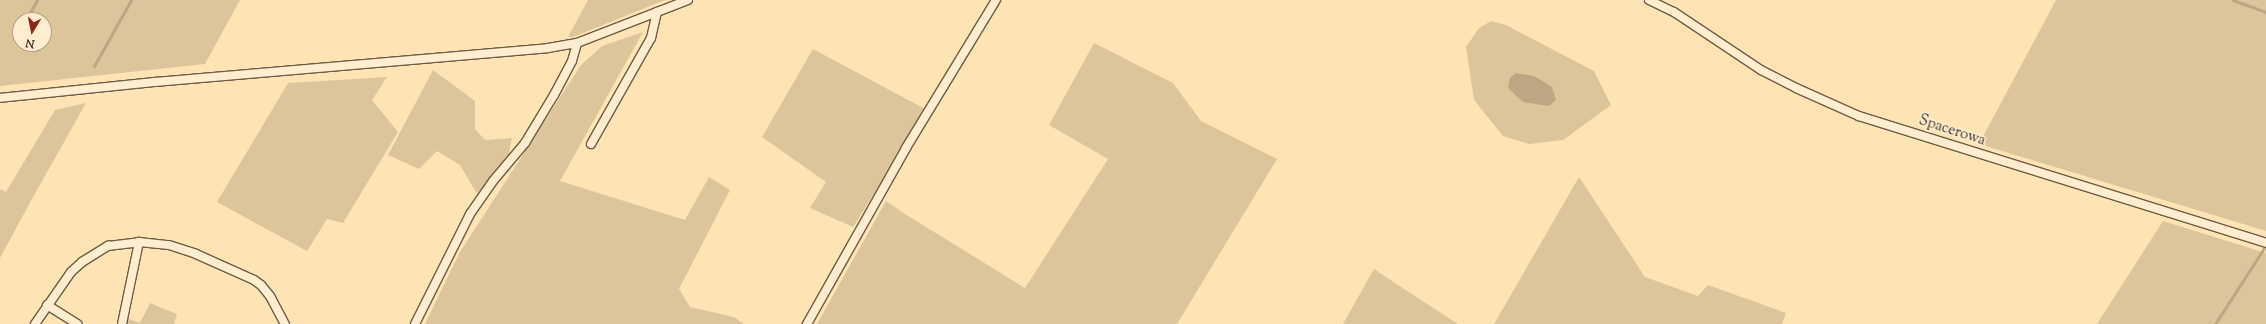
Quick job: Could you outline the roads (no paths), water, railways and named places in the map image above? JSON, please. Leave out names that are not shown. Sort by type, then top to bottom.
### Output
[{"type":"street","points":[[0,98],[155,82],[548,48],[577,43],[688,0]]},
{"type":"street","points":[[807,324],[906,148],[996,0]]},
{"type":"street","name":"Spacerowa","points":[[1649,0],[1674,12],[1761,70],[1859,116],[2266,243]]},
{"type":"street","points":[[590,144],[651,38],[657,12]]},
{"type":"street","points":[[415,324],[470,214],[493,181],[525,143],[554,95],[572,61],[577,43]]},
{"type":"street","points":[[122,324],[140,242]]},
{"type":"street","points":[[35,324],[71,272],[92,254],[108,246],[140,242],[169,245],[196,254],[254,280],[266,290],[285,324]]},
{"type":"street","points":[[48,305],[78,324]]},
{"type":"waterway","points":[[30,12],[37,0]]},
{"type":"waterway","points":[[94,66],[131,0]]},
{"type":"waterway","points":[[2233,0],[2266,12]]},
{"type":"waterway","points":[[2215,324],[2264,248]]}]
